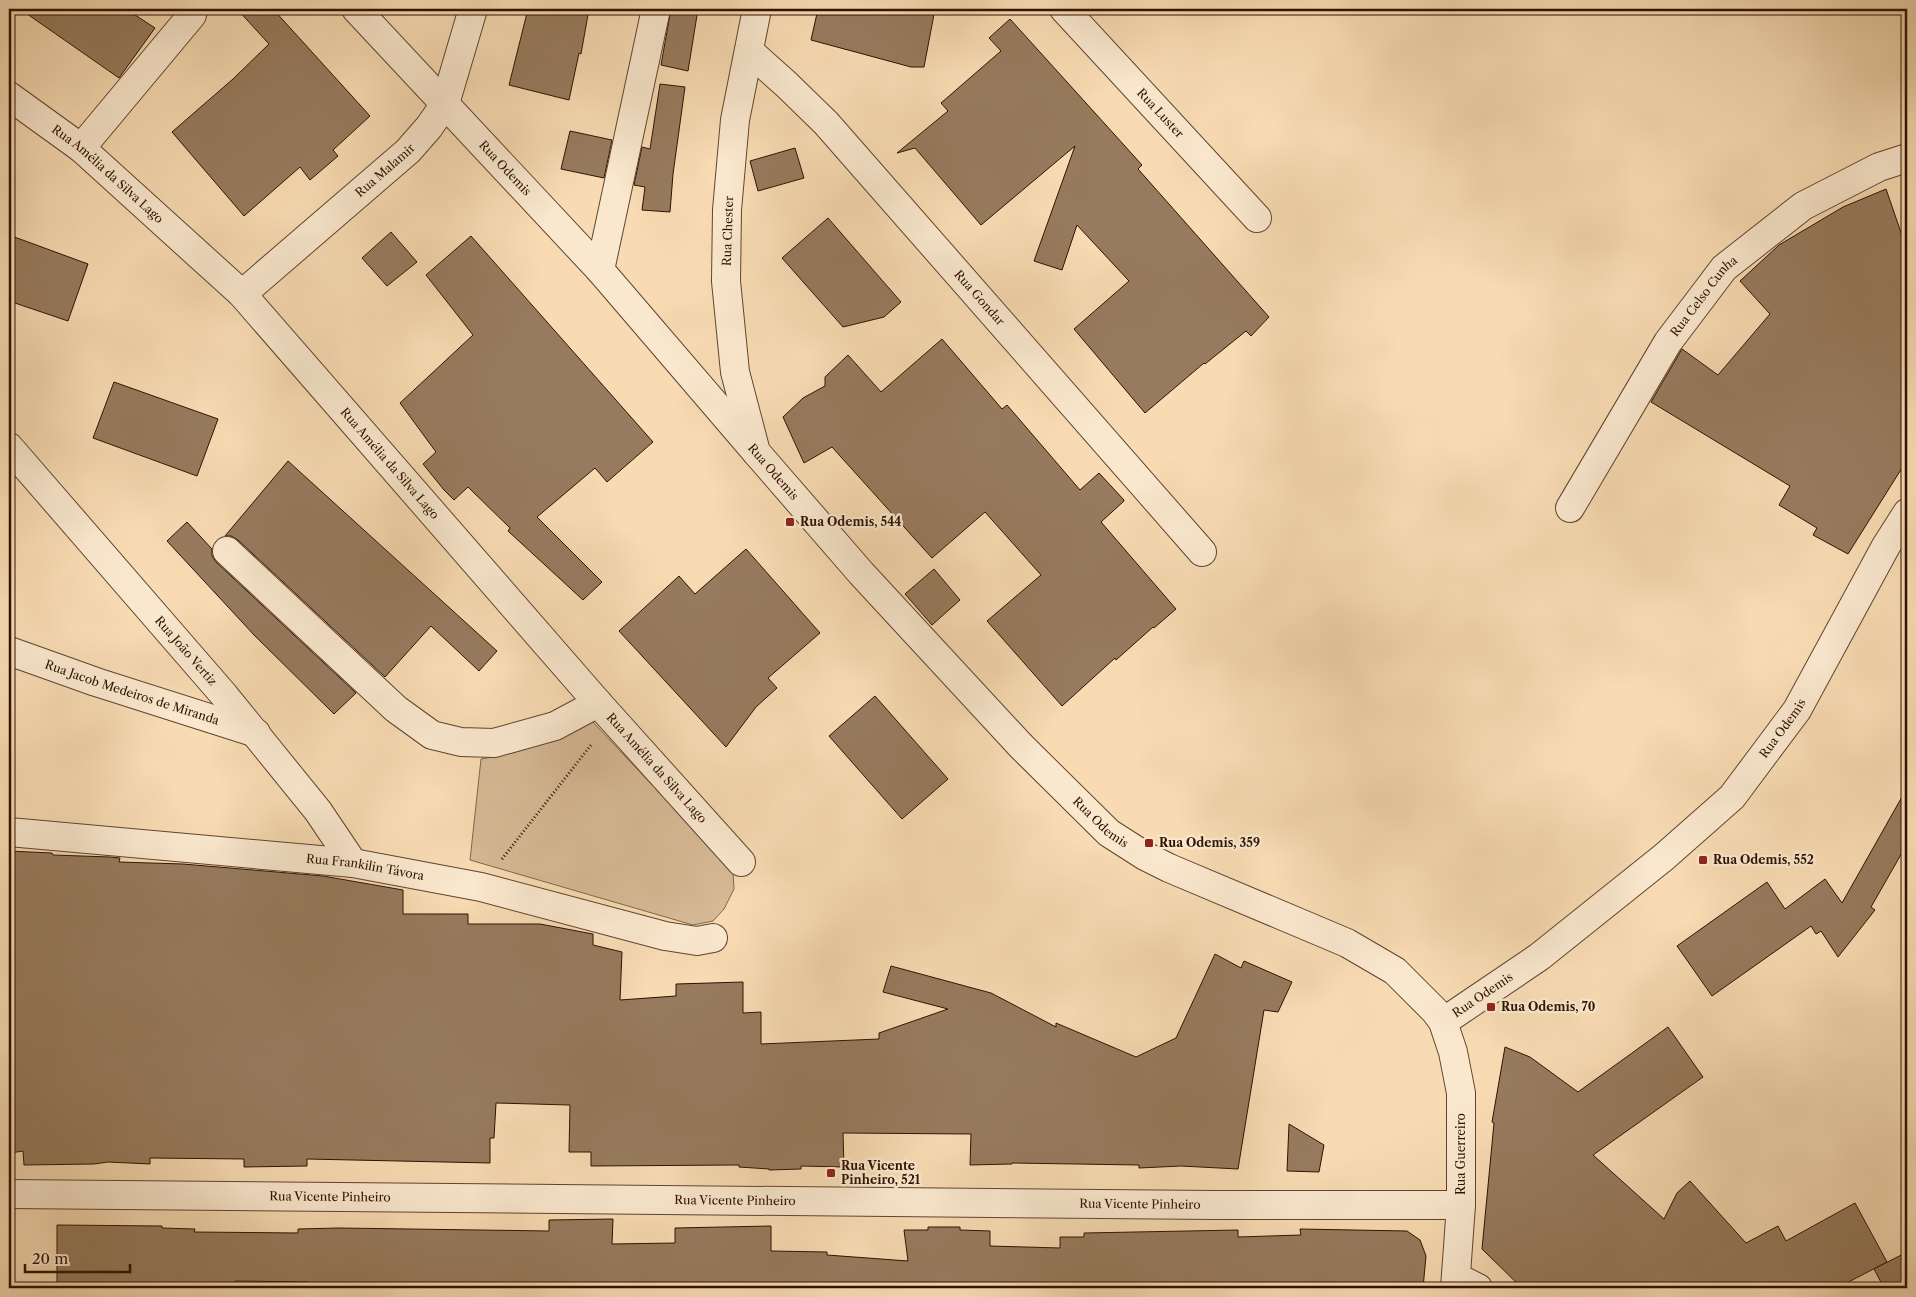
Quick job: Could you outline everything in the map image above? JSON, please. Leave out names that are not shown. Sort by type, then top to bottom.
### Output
[{"type":"street","points":[[81,148],[192,15],[193,9]]},
{"type":"street","name":"Rua Odemis","points":[[356,9],[600,270],[861,573],[1021,746],[1109,833],[1145,856],[1169,868],[1347,943],[1394,971],[1430,1006],[1443,1022],[1538,957],[1664,857],[1732,797],[1798,710],[1886,546],[1907,513]]},
{"type":"street","name":"Rua Malamir","points":[[242,294],[408,151],[429,127],[445,104],[473,9]]},
{"type":"street","points":[[600,270],[656,9]]},
{"type":"street","name":"Rua Chester","points":[[756,452],[735,372],[726,281],[727,210],[735,120],[758,9]]},
{"type":"street","name":"Rua Luster","points":[[1064,9],[1257,218]]},
{"type":"street","name":"Rua Gondar","points":[[749,52],[826,123],[1202,552]]},
{"type":"street","name":"Rua Amélia da Silva Lago","points":[[9,96],[81,148],[242,294],[605,710],[741,862]]},
{"type":"street","name":"Rua Celso Cunha","points":[[1570,508],[1668,342],[1724,268],[1803,206],[1879,167],[1907,158]]},
{"type":"street","name":"Rua João Vertiz","points":[[9,447],[256,733],[318,811],[353,863]]},
{"type":"street","points":[[227,552],[396,709],[432,735],[461,742],[494,743],[605,710]]},
{"type":"street","name":"Rua Jacob Medeiros de Miranda","points":[[9,651],[106,685],[256,733]]},
{"type":"street","name":"Rua Frankilin Távora","points":[[9,832],[353,863],[481,887],[665,936],[697,941],[713,938]]},
{"type":"street","name":"Rua Guerreiro","points":[[1443,1022],[1453,1052],[1461,1093],[1463,1285]]},
{"type":"street","name":"Rua Vicente Pinheiro","points":[[9,1194],[1204,1205],[1461,1205]]},
{"type":"path","points":[[481,887],[605,710]]},
{"type":"shaded area","points":[[591,720],[733,871],[734,889],[724,909],[713,921],[693,925],[470,860],[481,759],[525,750],[564,734]]},
{"type":"building","points":[[20,9],[126,9],[155,28],[119,78]]},
{"type":"building","points":[[237,9],[273,9],[370,116],[333,150],[338,156],[310,180],[300,167],[244,216],[172,132],[233,79],[269,44]]},
{"type":"building","points":[[528,9],[589,9],[581,54],[579,53],[569,100],[509,85]]},
{"type":"building","points":[[671,9],[698,9],[688,71],[661,65]]},
{"type":"building","points":[[818,9],[935,9],[924,67],[911,67],[811,40]]},
{"type":"building","points":[[1010,19],[1142,165],[1138,169],[1269,317],[1251,336],[1246,331],[1204,363],[1145,413],[1074,329],[1129,281],[1077,225],[1062,270],[1034,261],[1075,146],[981,225],[915,148],[897,153],[948,111],[941,103],[1001,51],[989,38]]},
{"type":"building","points":[[660,84],[685,87],[673,174],[670,212],[642,210],[645,187],[634,185],[642,147],[650,149]]},
{"type":"building","points":[[570,131],[612,140],[604,178],[561,169]]},
{"type":"building","points":[[795,148],[804,178],[758,191],[750,161]]},
{"type":"building","points":[[1886,189],[1907,250],[1907,460],[1848,554],[1813,535],[1817,528],[1779,505],[1790,486],[1651,402],[1682,349],[1718,375],[1770,314],[1740,281],[1779,245],[1843,207]]},
{"type":"building","points":[[828,218],[901,302],[884,317],[843,327],[782,258]]},
{"type":"building","points":[[391,232],[417,262],[387,286],[362,258]]},
{"type":"building","points":[[9,235],[88,264],[68,321],[9,301]]},
{"type":"building","points":[[471,236],[653,442],[607,482],[595,468],[537,517],[602,582],[583,600],[508,531],[510,528],[468,487],[454,500],[444,490],[423,464],[436,452],[400,403],[473,335],[426,275]]},
{"type":"building","points":[[942,339],[1002,409],[1007,405],[1080,490],[1099,473],[1124,500],[1101,522],[1176,609],[1116,660],[1115,658],[1062,706],[987,621],[1041,575],[985,512],[932,558],[832,447],[804,463],[783,417],[803,398],[825,386],[825,377],[848,355],[881,392]]},
{"type":"building","points":[[114,382],[218,419],[197,476],[93,438]]},
{"type":"building","points":[[288,461],[497,651],[479,671],[431,626],[385,677],[238,540],[231,536],[225,536]]},
{"type":"building","points":[[187,522],[212,549],[212,556],[216,562],[356,693],[334,714],[255,636],[167,541]]},
{"type":"building","points":[[746,549],[820,633],[768,678],[777,688],[756,707],[726,747],[619,631],[679,576],[695,594]]},
{"type":"building","points":[[934,569],[960,600],[932,625],[905,594]]},
{"type":"building","points":[[875,696],[948,779],[902,819],[829,736]]},
{"type":"building","points":[[1907,788],[1907,844],[1871,907],[1875,910],[1838,957],[1821,931],[1816,934],[1811,926],[1712,996],[1677,946],[1767,882],[1785,909],[1825,879],[1842,903]]},
{"type":"building","points":[[9,851],[120,858],[119,862],[183,864],[323,876],[403,890],[403,914],[468,914],[468,924],[540,924],[593,934],[593,945],[622,952],[620,1000],[676,996],[676,984],[743,982],[743,1013],[761,1012],[761,1044],[879,1039],[879,1033],[948,1009],[883,992],[891,966],[991,993],[1056,1027],[1056,1023],[1136,1057],[1176,1038],[1215,954],[1241,968],[1244,961],[1292,982],[1278,1012],[1264,1010],[1238,1169],[1181,1166],[1139,1168],[1139,1165],[1012,1163],[970,1165],[971,1134],[843,1133],[844,1167],[801,1166],[801,1169],[769,1170],[739,1167],[739,1165],[591,1166],[591,1152],[569,1152],[570,1105],[496,1103],[494,1138],[490,1138],[490,1163],[307,1159],[307,1166],[244,1167],[244,1159],[150,1158],[150,1164],[108,1162],[24,1165],[23,1151],[10,1153],[9,1135],[9,1004],[13,1004],[9,957]]},
{"type":"building","points":[[1668,1027],[1703,1077],[1593,1155],[1664,1219],[1677,1193],[1690,1181],[1746,1243],[1778,1226],[1786,1241],[1855,1203],[1887,1262],[1837,1288],[1522,1288],[1482,1249],[1494,1123],[1492,1122],[1505,1047],[1530,1057],[1578,1092]]},
{"type":"building","points":[[1289,1124],[1324,1145],[1319,1172],[1287,1171]]},
{"type":"building","points":[[613,1219],[612,1244],[675,1243],[675,1228],[771,1226],[771,1251],[827,1252],[827,1255],[908,1261],[904,1230],[928,1230],[928,1227],[960,1227],[960,1230],[990,1231],[990,1246],[1060,1248],[1060,1237],[1084,1237],[1084,1233],[1238,1230],[1238,1237],[1301,1235],[1300,1229],[1407,1231],[1420,1240],[1426,1256],[1423,1288],[308,1288],[308,1282],[235,1281],[235,1288],[57,1288],[57,1225],[162,1226],[162,1228],[195,1229],[194,1232],[298,1233],[298,1229],[339,1228],[549,1231],[549,1220]]},
{"type":"building","points":[[1907,1252],[1907,1288],[1884,1288],[1874,1269]]},
{"type":"place","name":"Rua Odemis, 544","points":[[790,522]]},
{"type":"place","name":"Rua Odemis, 359","points":[[1149,843]]},
{"type":"place","name":"Rua Odemis, 552","points":[[1703,860]]},
{"type":"place","name":"Rua Odemis, 70","points":[[1491,1007]]},
{"type":"place","name":"Rua Vicente Pinheiro, 521","points":[[831,1173]]}]
